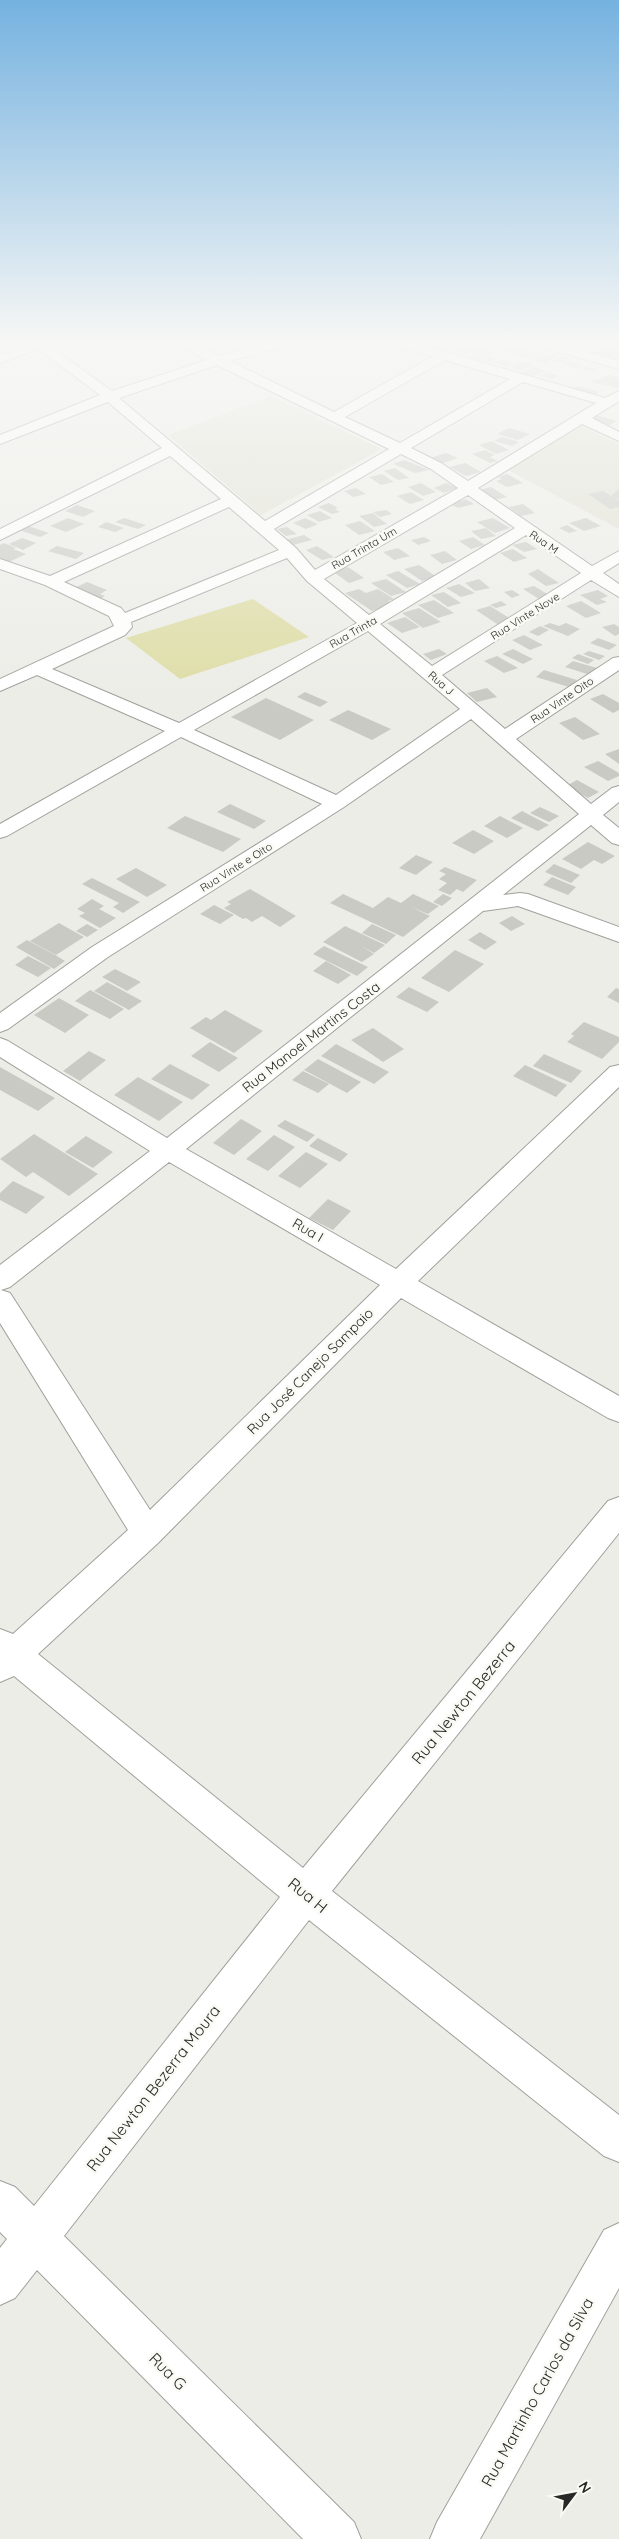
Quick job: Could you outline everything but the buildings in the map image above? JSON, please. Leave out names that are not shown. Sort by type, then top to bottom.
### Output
[{"type":"street","points":[[0,535],[153,458]]},
{"type":"street","name":"Rua J","points":[[180,458],[290,551],[314,578],[431,674],[619,839]]},
{"type":"street","points":[[263,529],[381,458]]},
{"type":"street","name":"Rua M","points":[[421,458],[436,466],[524,529],[619,592]]},
{"type":"street","name":"Rua Trinta Um","points":[[314,578],[516,458]]},
{"type":"street","points":[[51,582],[230,501]]},
{"type":"street","name":"Rua Trinta","points":[[0,832],[369,623],[524,529]]},
{"type":"street","points":[[0,686],[121,625],[290,551]]},
{"type":"street","name":"Rua Vinte Nove","points":[[431,674],[619,556]]},
{"type":"street","points":[[0,564],[51,582],[115,612],[121,625]]},
{"type":"street","name":"Rua Vinte Oito","points":[[505,738],[619,662]]},
{"type":"street","points":[[35,668],[180,730],[337,803]]},
{"type":"street","name":"Rua Vinte e Oito","points":[[0,1024],[100,952],[337,803],[472,710]]},
{"type":"street","name":"Rua Manoel Martins Costa","points":[[0,1280],[168,1150],[619,792]]},
{"type":"street","points":[[477,905],[520,899],[619,935]]},
{"type":"street","name":"Rua I","points":[[0,1046],[168,1150],[400,1282],[619,1410]]},
{"type":"street","name":"Rua José Canejo Sampaio","points":[[4,1655],[147,1533],[400,1282],[619,1073]]},
{"type":"street","points":[[0,1300],[147,1533]]},
{"type":"street","name":"Rua Newton Bezerra","points":[[306,1894],[619,1510]]},
{"type":"street","name":"Rua H","points":[[4,1655],[619,2141]]},
{"type":"street","name":"Rua Newton Bezerra Moura","points":[[0,2283],[306,1894]]},
{"type":"street","name":"Rua G","points":[[0,2202],[337,2539]]},
{"type":"street","name":"Rua Martinho Carlos da Silva","points":[[454,2539],[619,2245]]},
{"type":"shaded area","points":[[195,458],[365,458],[261,515]]},
{"type":"shaded area","points":[[526,458],[619,458],[619,529],[508,470]]},
{"type":"green space","points":[[253,599],[309,637],[180,679],[126,638]]}]
